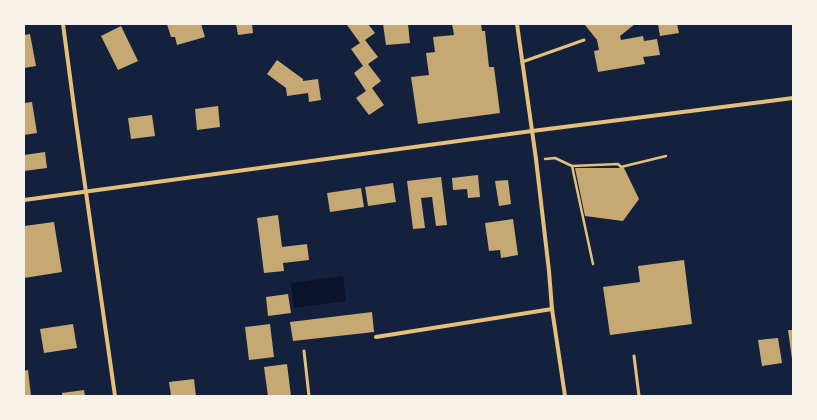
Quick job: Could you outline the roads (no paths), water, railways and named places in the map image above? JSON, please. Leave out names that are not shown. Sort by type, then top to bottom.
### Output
[{"type":"street","points":[[64,24],[115,396]]},
{"type":"street","points":[[516,24],[536,159],[552,310],[565,396]]},
{"type":"street","points":[[24,200],[532,131],[793,98]]},
{"type":"street","points":[[376,337],[552,310]]},
{"type":"lane","points":[[522,62],[584,40]]},
{"type":"lane","points":[[304,351],[309,396]]},
{"type":"lane","points":[[634,356],[639,396]]},
{"type":"water","points":[[343,276],[346,301],[294,308],[291,283]]}]
